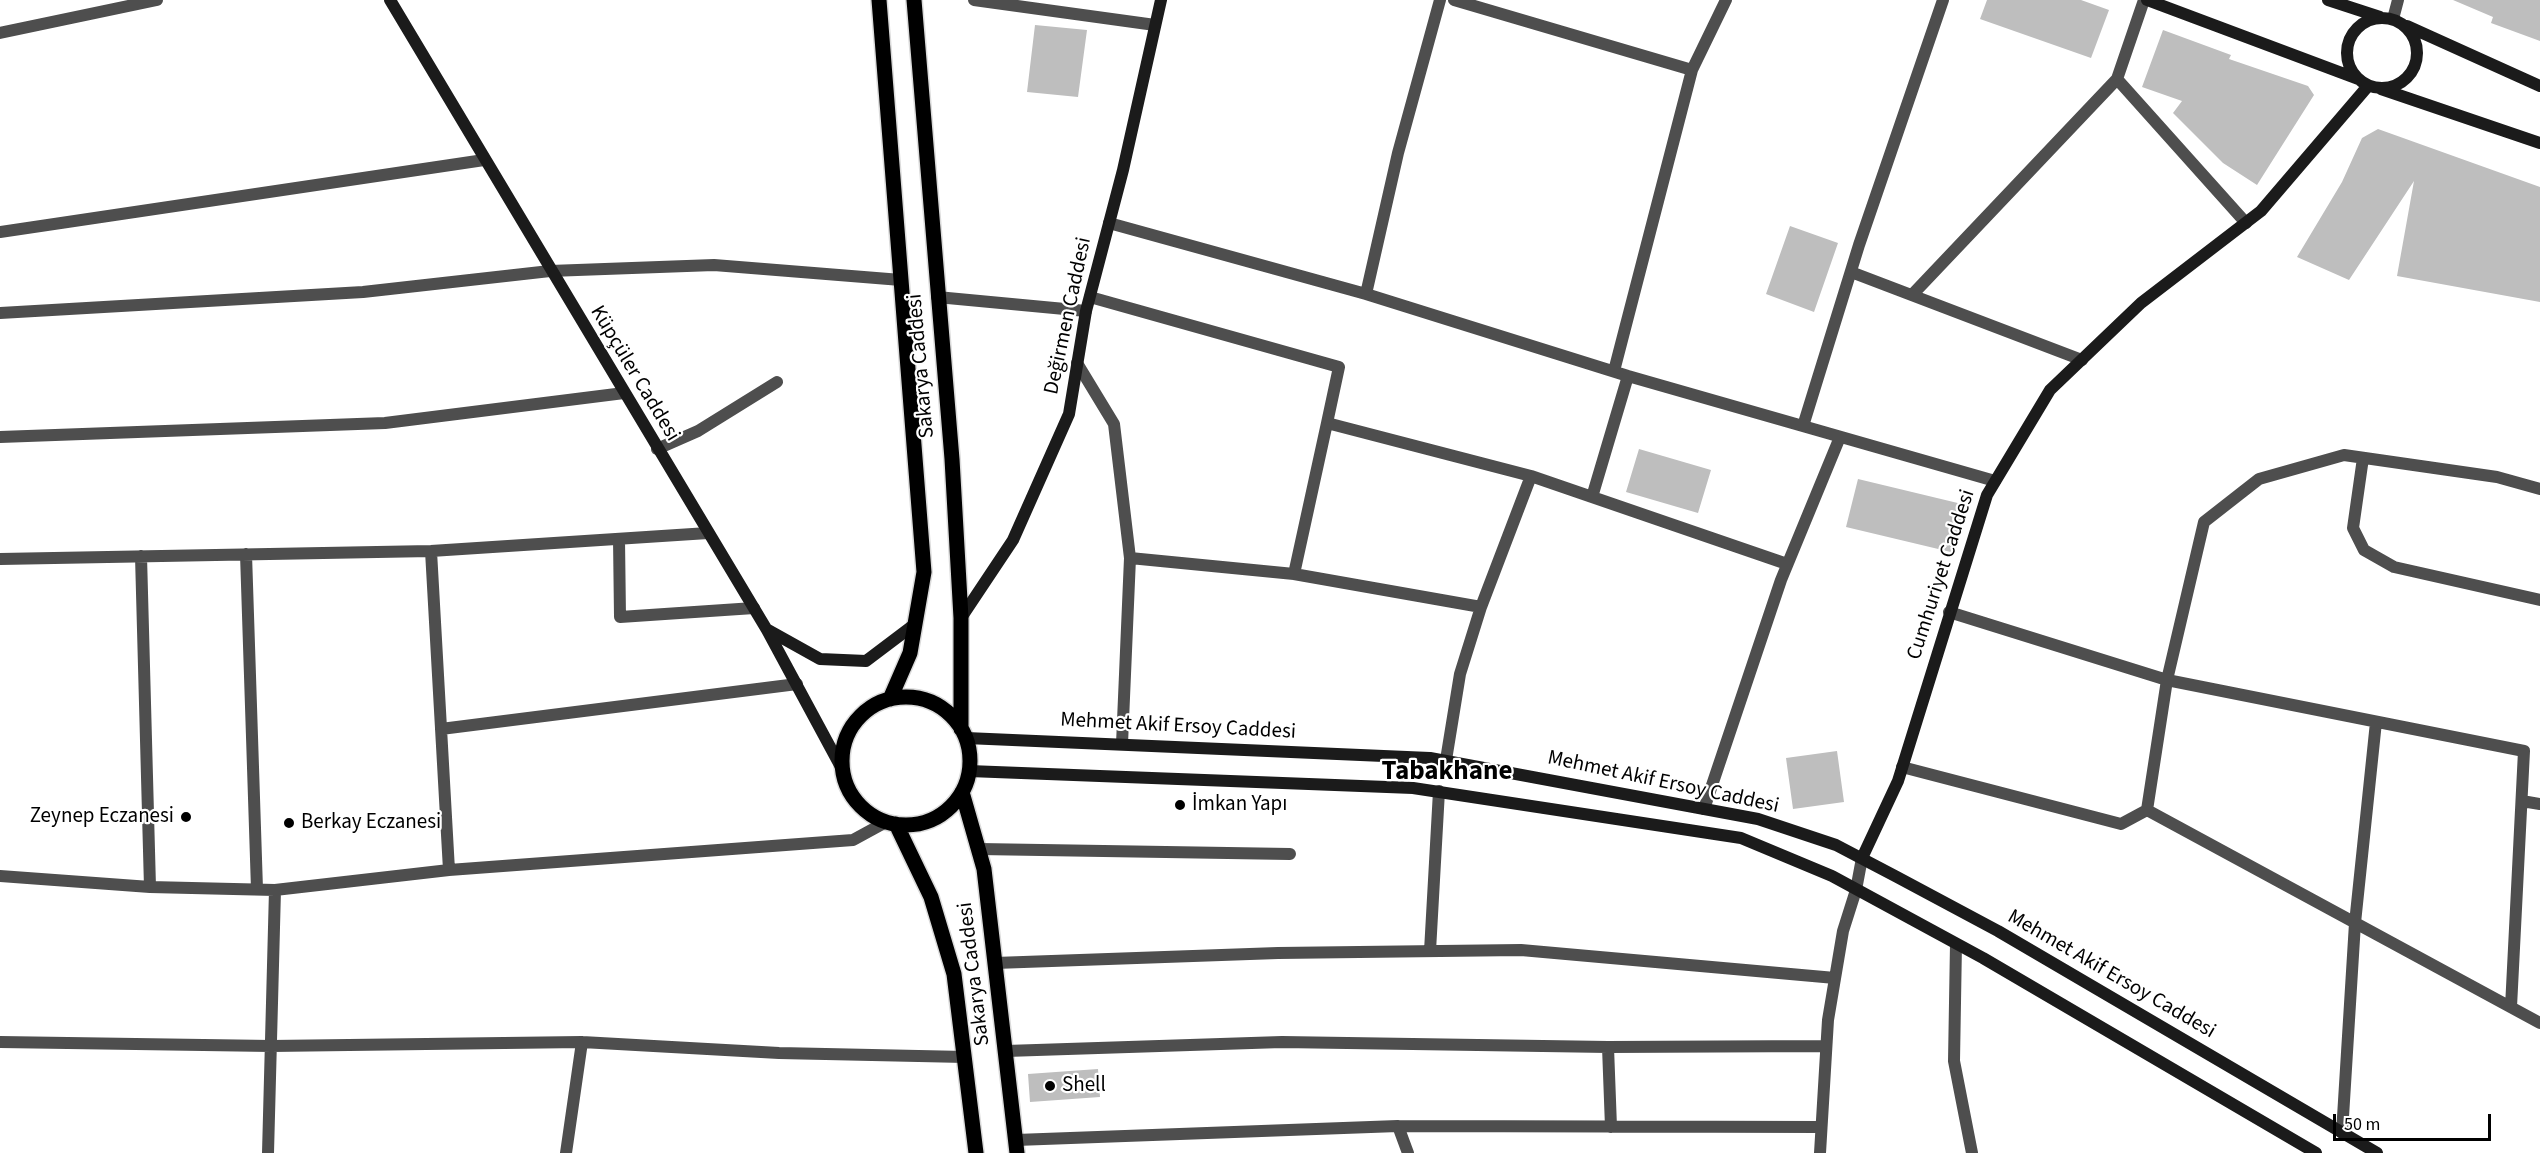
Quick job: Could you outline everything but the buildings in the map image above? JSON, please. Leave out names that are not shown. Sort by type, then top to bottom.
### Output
[{"type":"main road","name":"Küpçüler Caddesi","points":[[390,0],[550,271],[767,630],[842,769]]},
{"type":"main road","name":"Sakarya Caddesi","points":[[879,0],[924,572],[910,653],[890,699]]},
{"type":"main road","name":"Sakarya Caddesi","points":[[914,0],[952,459],[961,618],[964,734]]},
{"type":"main road","name":"Değirmen Caddesi","points":[[961,618],[1013,540],[1069,414],[1086,311],[1161,0]]},
{"type":"main road","points":[[2145,0],[2369,84],[2540,143]]},
{"type":"main road","points":[[2328,0],[2392,20],[2540,86]]},
{"type":"main road","points":[[2392,20],[2415,41],[2417,60],[2413,70],[2399,84],[2369,84],[2350,70],[2346,59],[2349,41],[2359,26],[2392,20]]},
{"type":"main road","name":"Cumhuriyet Caddesi","points":[[1862,858],[1902,767],[1987,495],[2050,390],[2141,303],[2260,212],[2369,84]]},
{"type":"main road","points":[[767,630],[820,659],[866,661],[915,624]]},
{"type":"main road","points":[[910,697],[930,702],[948,713],[964,734],[970,755],[969,771],[962,792],[950,808],[934,818],[916,824],[891,823],[869,814],[856,801],[847,786],[842,769],[843,750],[848,733],[858,718],[873,706],[890,699],[910,697]]},
{"type":"main road","name":"Mehmet Akif Ersoy Caddesi","points":[[964,734],[1446,760],[1758,819],[1836,844],[1998,931],[2377,1153]]},
{"type":"main road","name":"Mehmet Akif Ersoy Caddesi","points":[[969,771],[1438,791],[1741,838],[1856,890],[1956,944],[2316,1153]]},
{"type":"main road","name":"Sakarya Caddesi","points":[[962,792],[984,869],[1017,1146]]},
{"type":"main road","name":"Sakarya Caddesi","points":[[891,823],[931,897],[954,975],[976,1153]]},
{"type":"street","points":[[0,33],[157,0]]},
{"type":"street","points":[[974,0],[1155,25]]},
{"type":"street","points":[[1366,294],[1398,153],[1440,0]]},
{"type":"street","points":[[1454,0],[1692,70]]},
{"type":"street","points":[[1614,371],[1692,70],[1726,0]]},
{"type":"street","points":[[1803,426],[1851,272],[1942,0]]},
{"type":"street","points":[[1912,295],[2117,79],[2145,0]]},
{"type":"street","points":[[2392,20],[2398,0]]},
{"type":"street","points":[[2117,79],[2246,223]]},
{"type":"street","points":[[0,232],[484,160]]},
{"type":"street","points":[[1109,223],[1366,294],[1628,376],[1995,481]]},
{"type":"street","points":[[0,314],[363,292],[550,271],[714,265],[901,280]]},
{"type":"street","points":[[1851,272],[2082,360]]},
{"type":"street","points":[[937,297],[1086,311]]},
{"type":"street","points":[[1090,297],[1339,367],[1294,574]]},
{"type":"street","points":[[1077,363],[1114,424],[1130,558],[1122,744]]},
{"type":"street","points":[[1592,497],[1628,376]]},
{"type":"street","points":[[657,449],[698,431],[777,382]]},
{"type":"street","points":[[0,437],[385,423],[624,393]]},
{"type":"street","points":[[1327,423],[1531,476],[1787,564]]},
{"type":"street","points":[[1704,809],[1787,564],[1840,436]]},
{"type":"street","points":[[2147,810],[2167,680],[2204,522],[2259,478],[2344,455],[2497,477],[2540,489]]},
{"type":"street","points":[[2363,458],[2353,528],[2364,550],[2394,567],[2540,600]]},
{"type":"street","points":[[1446,760],[1460,674],[1481,607],[1531,476]]},
{"type":"street","points":[[0,559],[430,551],[708,533]]},
{"type":"street","points":[[619,539],[620,617],[754,608]]},
{"type":"street","points":[[430,551],[449,870]]},
{"type":"street","points":[[246,554],[257,889]]},
{"type":"street","points":[[141,556],[150,887]]},
{"type":"street","points":[[1130,558],[1294,574],[1481,607]]},
{"type":"street","points":[[1949,612],[2167,680],[2524,752],[2511,1008]]},
{"type":"street","points":[[441,729],[797,684]]},
{"type":"street","points":[[2342,1133],[2355,923],[2376,722]]},
{"type":"street","points":[[1902,767],[2121,824],[2147,810]]},
{"type":"street","points":[[1430,951],[1438,791]]},
{"type":"street","points":[[2522,801],[2540,804]]},
{"type":"street","points":[[2147,810],[2540,1023]]},
{"type":"street","points":[[0,876],[150,887],[275,890],[449,870],[853,840],[891,823]]},
{"type":"street","points":[[979,849],[1290,854]]},
{"type":"street","points":[[1820,1153],[1826,1046],[1835,978],[1843,931],[1856,890],[1862,858]]},
{"type":"street","points":[[268,1153],[275,890]]},
{"type":"street","points":[[1956,944],[1954,1061],[1972,1153]]},
{"type":"street","points":[[995,963],[1521,950],[1835,978]]},
{"type":"street","points":[[0,1042],[271,1046],[582,1042],[779,1053],[965,1056]]},
{"type":"street","points":[[566,1153],[582,1042]]},
{"type":"street","points":[[1006,1051],[1282,1042],[1608,1047],[1826,1046]]},
{"type":"street","points":[[1608,1047],[1611,1127]]},
{"type":"street","points":[[1017,1146],[1398,1126],[1821,1127]]},
{"type":"street","points":[[1398,1126],[1408,1153]]},
{"type":"place","name":"İmkan Yapı","points":[[1180,805]]},
{"type":"place","name":"Zeynep Eczanesi","points":[[186,817]]},
{"type":"place","name":"Berkay Eczanesi","points":[[289,823]]},
{"type":"place","name":"Shell","points":[[1050,1086]]},
{"type":"district","name":"Tabakhane","points":[[1447,773]]}]
